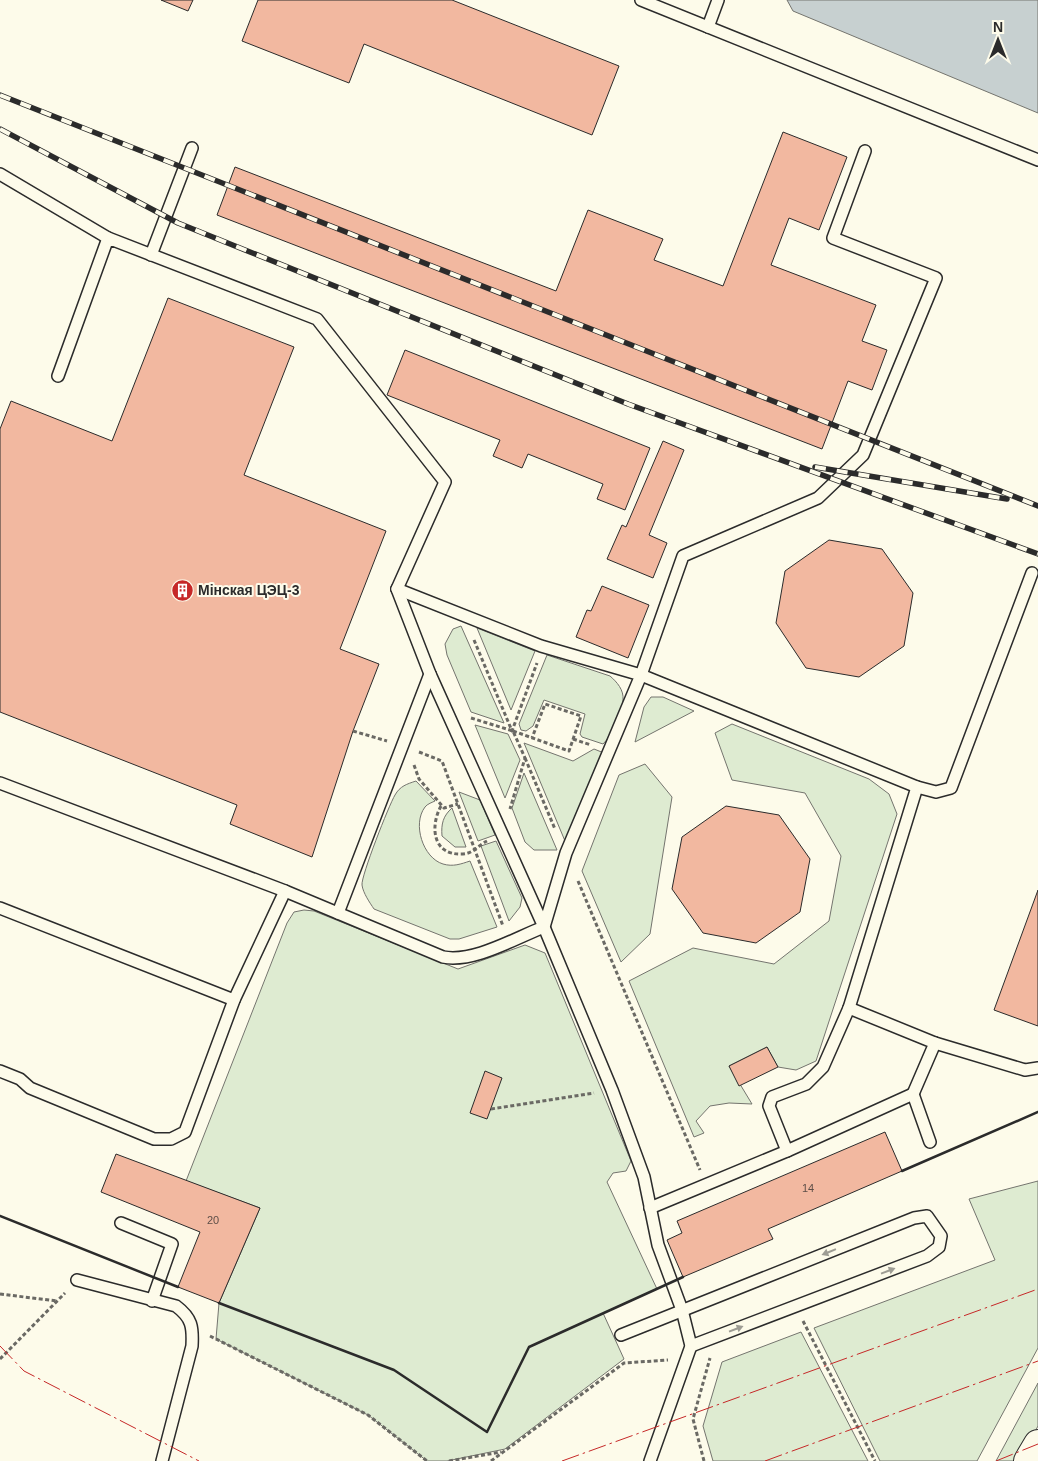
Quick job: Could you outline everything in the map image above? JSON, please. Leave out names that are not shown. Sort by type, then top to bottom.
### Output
[{"type":"main road","points":[[1028,1461],[1038,1444]]},
{"type":"lane","points":[[641,0],[1038,160]]},
{"type":"lane","points":[[708,27],[718,0]]},
{"type":"lane","points":[[151,255],[192,148]]},
{"type":"lane","points":[[0,783],[338,912],[443,957],[454,959],[469,957],[544,926],[566,854],[641,675],[682,556],[818,498],[863,454],[936,278],[833,238],[865,152]]},
{"type":"lane","points":[[0,174],[108,238],[317,319],[445,482],[397,589],[430,674],[544,926],[612,1090],[644,1177],[658,1244],[682,1310],[691,1346]]},
{"type":"lane","points":[[58,376],[108,238]]},
{"type":"lane","points":[[397,589],[541,646],[641,675],[916,786],[936,792],[951,788],[1032,573]]},
{"type":"lane","points":[[338,912],[405,747],[430,674]]},
{"type":"lane","points":[[788,1151],[769,1106],[772,1097],[806,1084],[818,1074],[849,1008],[916,786]]},
{"type":"lane","points":[[0,1071],[20,1079],[30,1088],[154,1139],[171,1139],[185,1132],[234,1000],[285,892]]},
{"type":"lane","points":[[0,908],[234,1000]]},
{"type":"lane","points":[[849,1008],[935,1043],[1025,1070],[1038,1068]]},
{"type":"lane","points":[[650,1208],[788,1151],[913,1094],[935,1043]]},
{"type":"lane","points":[[913,1094],[930,1142]]},
{"type":"lane","points":[[621,1335],[914,1218],[926,1216],[941,1236],[939,1247],[927,1256],[691,1346],[684,1359],[650,1461]]},
{"type":"lane","points":[[121,1223],[172,1244],[152,1301]]},
{"type":"lane","points":[[77,1280],[176,1306],[188,1315],[193,1327],[192,1346],[162,1461]]},
{"type":"path","points":[[465,616],[512,731],[569,751],[581,716],[545,704],[532,738]]},
{"type":"path","points":[[512,731],[541,652],[541,646]]},
{"type":"path","points":[[353,731],[442,761],[509,941]]},
{"type":"path","points":[[405,747],[419,779],[444,808],[458,804]]},
{"type":"path","points":[[525,758],[706,1186]]},
{"type":"path","points":[[491,1109],[612,1090]]},
{"type":"path","points":[[0,1359],[77,1280]]},
{"type":"path","points":[[0,1294],[57,1301]]},
{"type":"path","points":[[799,1314],[875,1461]]},
{"type":"path","points":[[193,1327],[368,1415],[427,1461]]},
{"type":"path","points":[[704,1461],[692,1419],[711,1357]]},
{"type":"path","points":[[491,1461],[624,1363],[684,1359]]},
{"type":"path","points":[[450,1461],[502,1452]]},
{"type":"green space","points":[[461,626],[504,723],[471,712],[447,655],[445,644],[453,629]]},
{"type":"green space","points":[[477,628],[535,651],[511,710]]},
{"type":"green space","points":[[547,655],[610,676],[620,686],[623,696],[621,711],[613,730],[603,744],[582,737],[580,734],[585,714],[544,700],[533,726],[526,731],[521,730],[519,724]]},
{"type":"green space","points":[[651,697],[663,697],[694,711],[635,742],[644,707]]},
{"type":"green space","points":[[732,724],[869,779],[889,794],[897,814],[816,1061],[796,1070],[778,1067],[767,1047],[729,1066],[752,1104],[729,1103],[710,1106],[696,1121],[704,1133],[694,1137],[629,981],[693,948],[774,964],[829,921],[841,856],[805,793],[732,780],[715,733]]},
{"type":"green space","points":[[475,725],[508,734],[520,760],[505,798]]},
{"type":"green space","points":[[524,743],[573,761],[594,749],[604,753],[565,841]]},
{"type":"green space","points":[[645,764],[672,797],[650,934],[621,962],[582,871],[619,775]]},
{"type":"green space","points":[[524,773],[557,850],[534,850],[525,842],[512,808]]},
{"type":"green space","points":[[416,781],[435,801],[426,806],[421,814],[420,831],[425,848],[436,861],[443,864],[454,865],[470,861],[497,927],[459,939],[450,939],[374,909],[367,898],[362,885],[363,879],[370,855],[387,812],[399,789]]},
{"type":"green space","points":[[459,792],[480,800],[495,835],[478,841]]},
{"type":"green space","points":[[452,808],[466,847],[455,847],[442,836],[443,820]]},
{"type":"green space","points":[[496,841],[522,898],[520,907],[509,921],[481,846]]},
{"type":"green space","points":[[314,911],[458,969],[525,945],[545,953],[631,1161],[626,1171],[613,1173],[607,1182],[657,1289],[603,1313],[624,1359],[505,1449],[447,1461],[427,1461],[368,1415],[216,1339],[219,1303],[260,1208],[186,1181],[287,923],[294,912]]},
{"type":"green space","points":[[1038,1181],[1038,1348],[977,1461],[880,1461],[814,1328],[995,1260],[969,1199]]},
{"type":"green space","points":[[801,1332],[868,1461],[713,1461],[703,1426],[722,1362]]},
{"type":"green space","points":[[1038,1383],[1038,1426],[1019,1461],[996,1461]]},
{"type":"shaded area","points":[[787,0],[1038,0],[1038,113],[793,11]]},
{"type":"building","points":[[161,0],[193,0],[188,11]]},
{"type":"building","points":[[258,0],[452,0],[619,66],[592,135],[364,44],[349,83],[242,41]]},
{"type":"building","points":[[783,132],[847,157],[819,230],[789,218],[771,265],[876,305],[862,341],[887,350],[872,390],[848,381],[822,449],[217,215],[235,167],[556,291],[588,210],[663,239],[654,260],[723,286]]},
{"type":"building","name":"Мінская ЦЭЦ-3","points":[[168,298],[294,347],[244,475],[386,531],[340,649],[379,664],[353,731],[312,857],[230,824],[237,805],[0,712],[0,429],[11,401],[112,441]]},
{"type":"building","points":[[405,350],[650,448],[625,510],[597,499],[603,484],[528,454],[522,468],[493,456],[500,440],[387,395]]},
{"type":"building","points":[[663,441],[684,450],[649,535],[667,543],[653,578],[607,559],[622,525],[626,527]]},
{"type":"building","points":[[829,540],[882,549],[913,593],[904,646],[859,677],[806,668],[776,623],[785,571]]},
{"type":"building","points":[[602,586],[649,605],[628,658],[576,637],[587,610],[591,611]]},
{"type":"building","points":[[726,806],[779,815],[810,859],[800,912],[756,943],[703,933],[672,889],[682,837]]},
{"type":"building","points":[[1038,890],[1038,1026],[994,1010]]},
{"type":"building","points":[[767,1047],[778,1067],[739,1086],[729,1066]]},
{"type":"building","points":[[485,1071],[502,1078],[487,1119],[470,1113]]},
{"type":"building","points":[[885,1132],[902,1171],[768,1229],[773,1239],[683,1277],[667,1240],[682,1233],[677,1221]]},
{"type":"building","points":[[116,1154],[260,1208],[219,1303],[178,1287],[200,1232],[101,1192]]},
{"type":"railway","points":[[0,95],[1038,506]]},
{"type":"railway","points":[[0,129],[178,223],[628,404],[1038,554]]},
{"type":"railway","points":[[815,467],[1007,499]]},
{"type":"wall","points":[[902,1171],[1038,1112]]},
{"type":"wall","points":[[0,1216],[178,1287]]},
{"type":"wall","points":[[219,1303],[394,1370],[487,1432],[529,1347],[683,1277]]},
{"type":"power","points":[[562,1461],[1038,1289]]},
{"type":"power","points":[[0,1346],[24,1371],[199,1461]]},
{"type":"power","points":[[765,1461],[1038,1361]]},
{"type":"power","points":[[996,1461],[1038,1444]]},
{"type":"place","name":"Мінская ЦЭЦ-3","points":[[182,590]]}]
